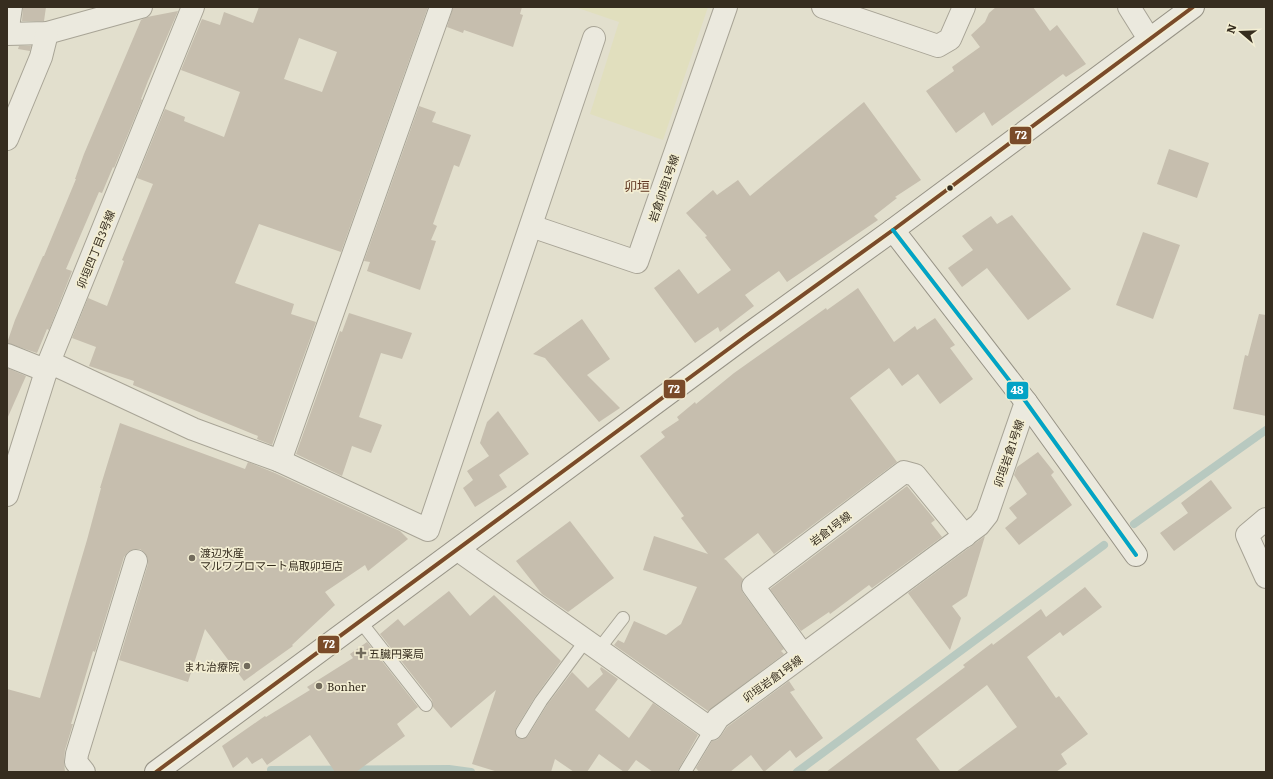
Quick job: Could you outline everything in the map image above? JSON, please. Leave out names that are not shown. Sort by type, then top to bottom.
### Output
[{"type":"street","points":[[11,7],[7,34],[47,33],[141,7]]},
{"type":"street","name":"卯垣四丁目3号線","points":[[7,495],[48,366],[193,7]]},
{"type":"street","points":[[280,461],[441,7]]},
{"type":"street","name":"岩倉卯垣1号線","points":[[531,226],[637,262],[726,7]]},
{"type":"street","points":[[823,7],[938,46],[950,38],[964,7]]},
{"type":"street","points":[[1129,7],[1149,39]]},
{"type":"street","points":[[156,772],[746,336],[893,230],[1193,7]]},
{"type":"street","points":[[7,139],[41,57],[47,33]]},
{"type":"street","points":[[7,355],[48,366],[193,429],[280,461],[428,530],[594,38]]},
{"type":"street","points":[[893,230],[1026,402],[1136,555]]},
{"type":"street","name":"卯垣岩倉1号線","points":[[712,729],[718,718],[979,525],[987,515],[1026,402]]},
{"type":"street","name":"岩倉1号線","points":[[803,655],[753,586],[904,472],[915,475],[965,536]]},
{"type":"street","points":[[1266,519],[1247,534],[1266,576]]},
{"type":"street","points":[[458,550],[712,729]]},
{"type":"street","points":[[84,772],[76,762],[77,754],[136,561]]},
{"type":"lane","points":[[522,732],[541,701],[592,645],[623,618]]},
{"type":"lane","points":[[360,621],[426,705]]},
{"type":"lane","points":[[685,772],[712,729]]},
{"type":"shaded area","points":[[575,7],[708,7],[663,140],[590,114],[619,22]]},
{"type":"building","points":[[23,7],[46,7],[44,21],[22,21]]},
{"type":"building","points":[[259,7],[428,7],[341,252],[259,224],[235,283],[294,304],[291,314],[316,322],[272,445],[257,439],[258,436],[133,385],[134,381],[89,366],[96,347],[72,338],[88,298],[107,306],[124,261],[122,260],[153,184],[137,178],[165,109],[185,117],[184,121],[224,137],[240,92],[181,70],[202,19],[220,25],[224,12],[253,23]],"holes":[[[299,38],[337,52],[322,92],[284,79]]]},
{"type":"building","points":[[453,7],[522,7],[520,14],[523,15],[513,47],[464,30],[463,33],[447,27]]},
{"type":"building","points":[[996,7],[1033,7],[1050,31],[1057,25],[1086,64],[1066,77],[1063,74],[992,126],[984,112],[956,133],[926,91],[954,71],[952,67],[980,47],[971,35],[985,22],[989,13]]},
{"type":"building","points":[[178,11],[148,81],[141,99],[142,100],[114,168],[113,167],[102,193],[99,192],[66,269],[72,271],[49,330],[47,329],[37,353],[7,343],[15,320],[44,256],[76,179],[84,154],[141,20],[147,17]]},
{"type":"building","points":[[19,46],[31,46],[30,51],[18,49]]},
{"type":"building","points":[[864,102],[921,180],[895,197],[897,198],[874,216],[878,220],[787,282],[779,271],[745,295],[754,306],[720,332],[718,327],[695,343],[654,288],[679,269],[698,294],[731,270],[705,237],[707,236],[686,213],[713,190],[717,195],[738,180],[750,196]]},
{"type":"building","points":[[419,106],[436,112],[432,122],[471,135],[459,167],[454,165],[433,224],[437,226],[431,240],[436,241],[420,290],[367,271],[370,262],[364,261]]},
{"type":"building","points":[[1169,149],[1209,163],[1197,198],[1157,184]]},
{"type":"building","points":[[1012,215],[1071,289],[1028,320],[987,268],[962,287],[948,268],[973,250],[962,236],[991,216],[997,224]]},
{"type":"building","points":[[1143,232],[1180,245],[1153,319],[1116,305]]},
{"type":"building","points":[[858,288],[894,342],[915,326],[917,330],[935,318],[955,345],[950,348],[973,379],[940,404],[918,374],[902,386],[889,368],[850,398],[897,462],[774,554],[758,533],[724,559],[743,579],[741,587],[743,593],[784,649],[781,651],[784,654],[708,711],[614,645],[618,640],[624,643],[634,621],[666,635],[681,624],[697,587],[643,570],[654,536],[708,554],[681,518],[684,516],[640,456],[665,437],[661,432],[679,420],[677,417],[695,402],[696,404],[734,373],[826,308],[827,310]]},
{"type":"building","points":[[349,313],[412,333],[402,359],[381,353],[359,417],[382,425],[371,453],[352,446],[342,476],[296,454],[340,331],[342,332]]},
{"type":"building","points":[[1259,314],[1266,315],[1266,416],[1233,409],[1245,355],[1248,356]]},
{"type":"building","points":[[582,319],[610,359],[587,375],[620,408],[599,422],[545,358],[533,354]]},
{"type":"building","points":[[7,368],[26,376],[7,419]]},
{"type":"building","points":[[498,411],[529,454],[499,475],[507,487],[475,507],[463,488],[473,480],[467,471],[489,456],[480,443],[487,422]]},
{"type":"building","points":[[120,423],[245,469],[248,462],[400,531],[408,539],[368,571],[365,565],[325,592],[335,605],[292,645],[293,646],[244,681],[205,629],[188,682],[119,660],[148,564],[148,559],[145,553],[140,549],[134,549],[128,552],[124,557],[71,724],[73,724],[65,750],[65,772],[7,772],[7,689],[40,698]]},
{"type":"building","points":[[1038,452],[1054,472],[1051,475],[1072,505],[1019,545],[1005,528],[1017,518],[1009,508],[1027,494],[1014,475],[1017,467]]},
{"type":"building","points":[[1211,480],[1232,508],[1174,551],[1160,533],[1188,513],[1181,503]]},
{"type":"building","points":[[907,486],[935,520],[931,523],[942,537],[872,588],[869,585],[830,614],[829,612],[801,631],[770,589]]},
{"type":"building","points":[[570,521],[614,578],[568,612],[542,594],[516,561]]},
{"type":"building","points":[[985,536],[967,596],[952,606],[961,618],[950,650],[908,593]]},
{"type":"building","points":[[1085,587],[1102,607],[1063,636],[1060,632],[1027,657],[1056,698],[1059,696],[1088,734],[1061,754],[1067,764],[1056,772],[956,772],[1017,727],[987,685],[916,739],[941,772],[826,772],[965,667],[963,665],[992,643],[993,645],[1041,609],[1046,617]]},
{"type":"building","points":[[449,591],[470,616],[494,595],[561,661],[535,697],[516,728],[515,732],[518,738],[522,739],[528,736],[547,705],[572,672],[588,688],[603,674],[600,669],[601,667],[618,679],[595,710],[629,738],[653,703],[698,735],[677,772],[653,772],[636,760],[627,772],[624,772],[599,754],[587,772],[574,772],[555,759],[551,772],[498,772],[472,764],[496,690],[451,728],[433,707],[432,700],[380,634],[398,619],[404,626]]},
{"type":"building","points":[[367,642],[418,707],[397,724],[405,736],[356,772],[335,772],[310,735],[267,765],[262,758],[252,764],[247,757],[233,768],[222,746],[265,716],[266,717],[310,690],[307,687],[353,658],[350,654]]},
{"type":"building","points":[[789,681],[795,690],[790,692],[823,738],[796,758],[790,750],[764,772],[751,755],[730,772],[699,772],[696,768],[712,741],[717,740],[727,727]]},
{"type":"waterway","points":[[1134,524],[1266,430]]},
{"type":"waterway","points":[[797,772],[1104,545]]},
{"type":"waterway","points":[[271,770],[449,769],[471,772]]},
{"type":"transit line","name":"72","points":[[156,772],[746,336],[893,230],[1193,7]]},
{"type":"transit line","name":"48","points":[[893,230],[1026,402],[1136,555]]},
{"type":"place","name":"渡辺水産 マルワプロマート鳥取卯垣店","points":[[192,558]]},
{"type":"place","name":"五臓円薬局","points":[[361,653]]},
{"type":"place","name":"まれ治療院","points":[[247,666]]},
{"type":"place","name":"Bonher","points":[[319,686]]},
{"type":"district","name":"卯垣","points":[[637,185]]}]
